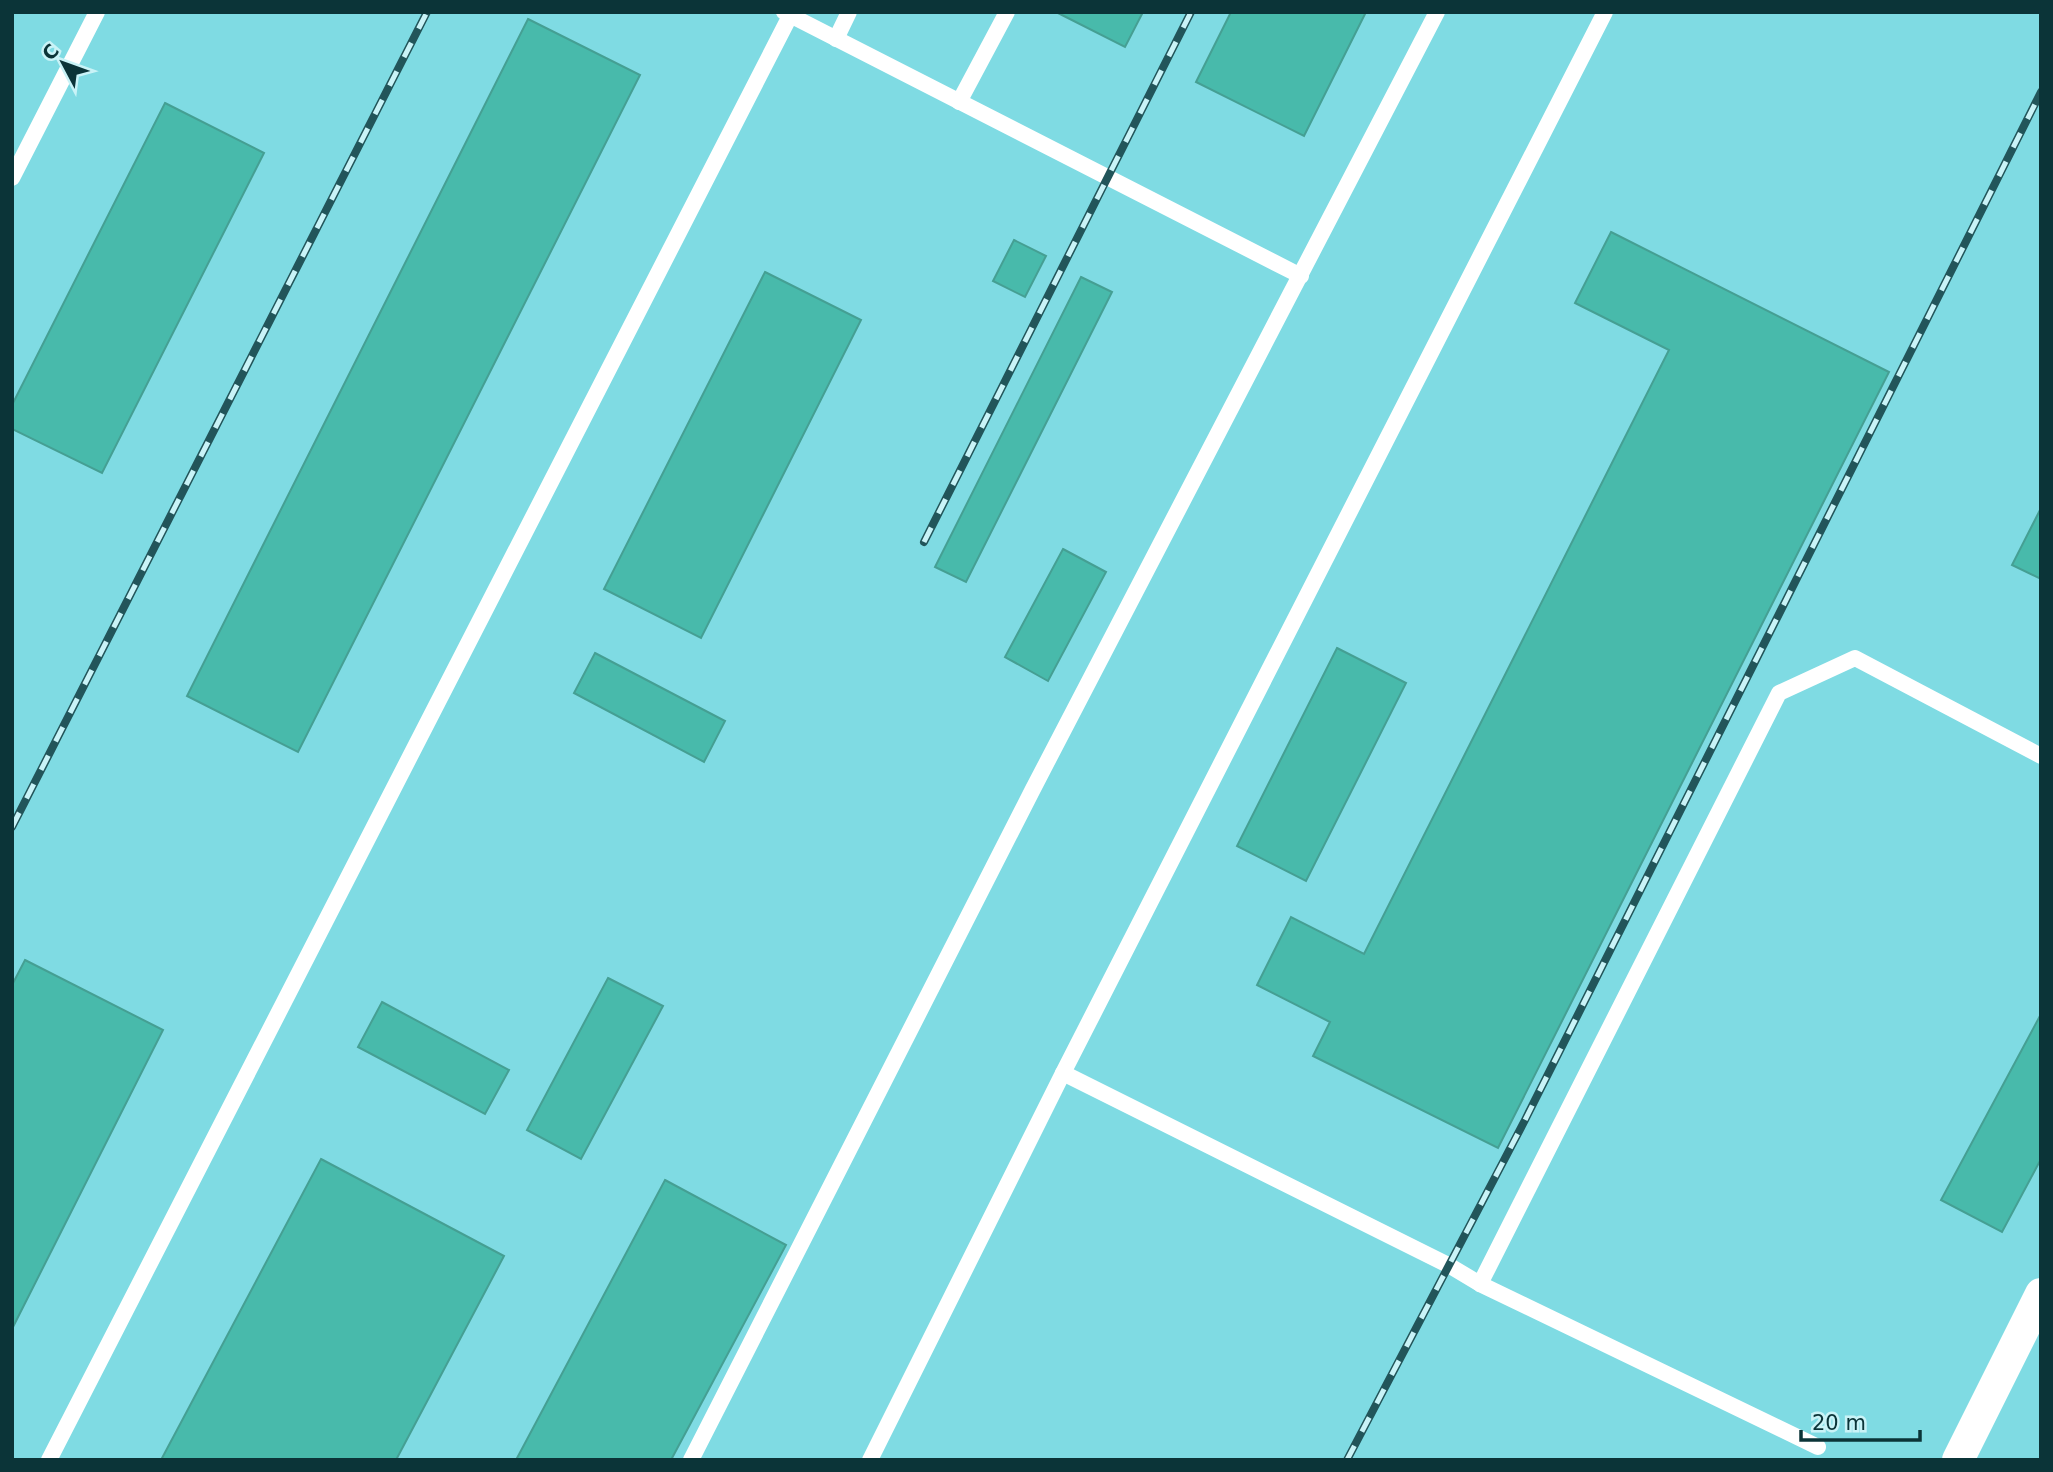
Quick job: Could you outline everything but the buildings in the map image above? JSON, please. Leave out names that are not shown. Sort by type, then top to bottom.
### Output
[{"type":"street","points":[[1958,1460],[2041,1294]]},
{"type":"lane","points":[[12,177],[97,12]]},
{"type":"lane","points":[[836,39],[849,12]]},
{"type":"lane","points":[[959,102],[1006,12]]},
{"type":"lane","points":[[691,1460],[1033,789],[1437,12]]},
{"type":"lane","points":[[870,1460],[1063,1073],[1605,12]]},
{"type":"lane","points":[[49,1460],[787,14],[1301,276]]},
{"type":"lane","points":[[1480,1284],[1779,693],[1855,658],[2041,756]]},
{"type":"lane","points":[[1063,1073],[1480,1284],[1818,1447]]},
{"type":"railway","points":[[12,827],[427,12]]},
{"type":"railway","points":[[924,542],[1191,12]]},
{"type":"railway","points":[[1347,1460],[1525,1120],[2041,92]]}]
